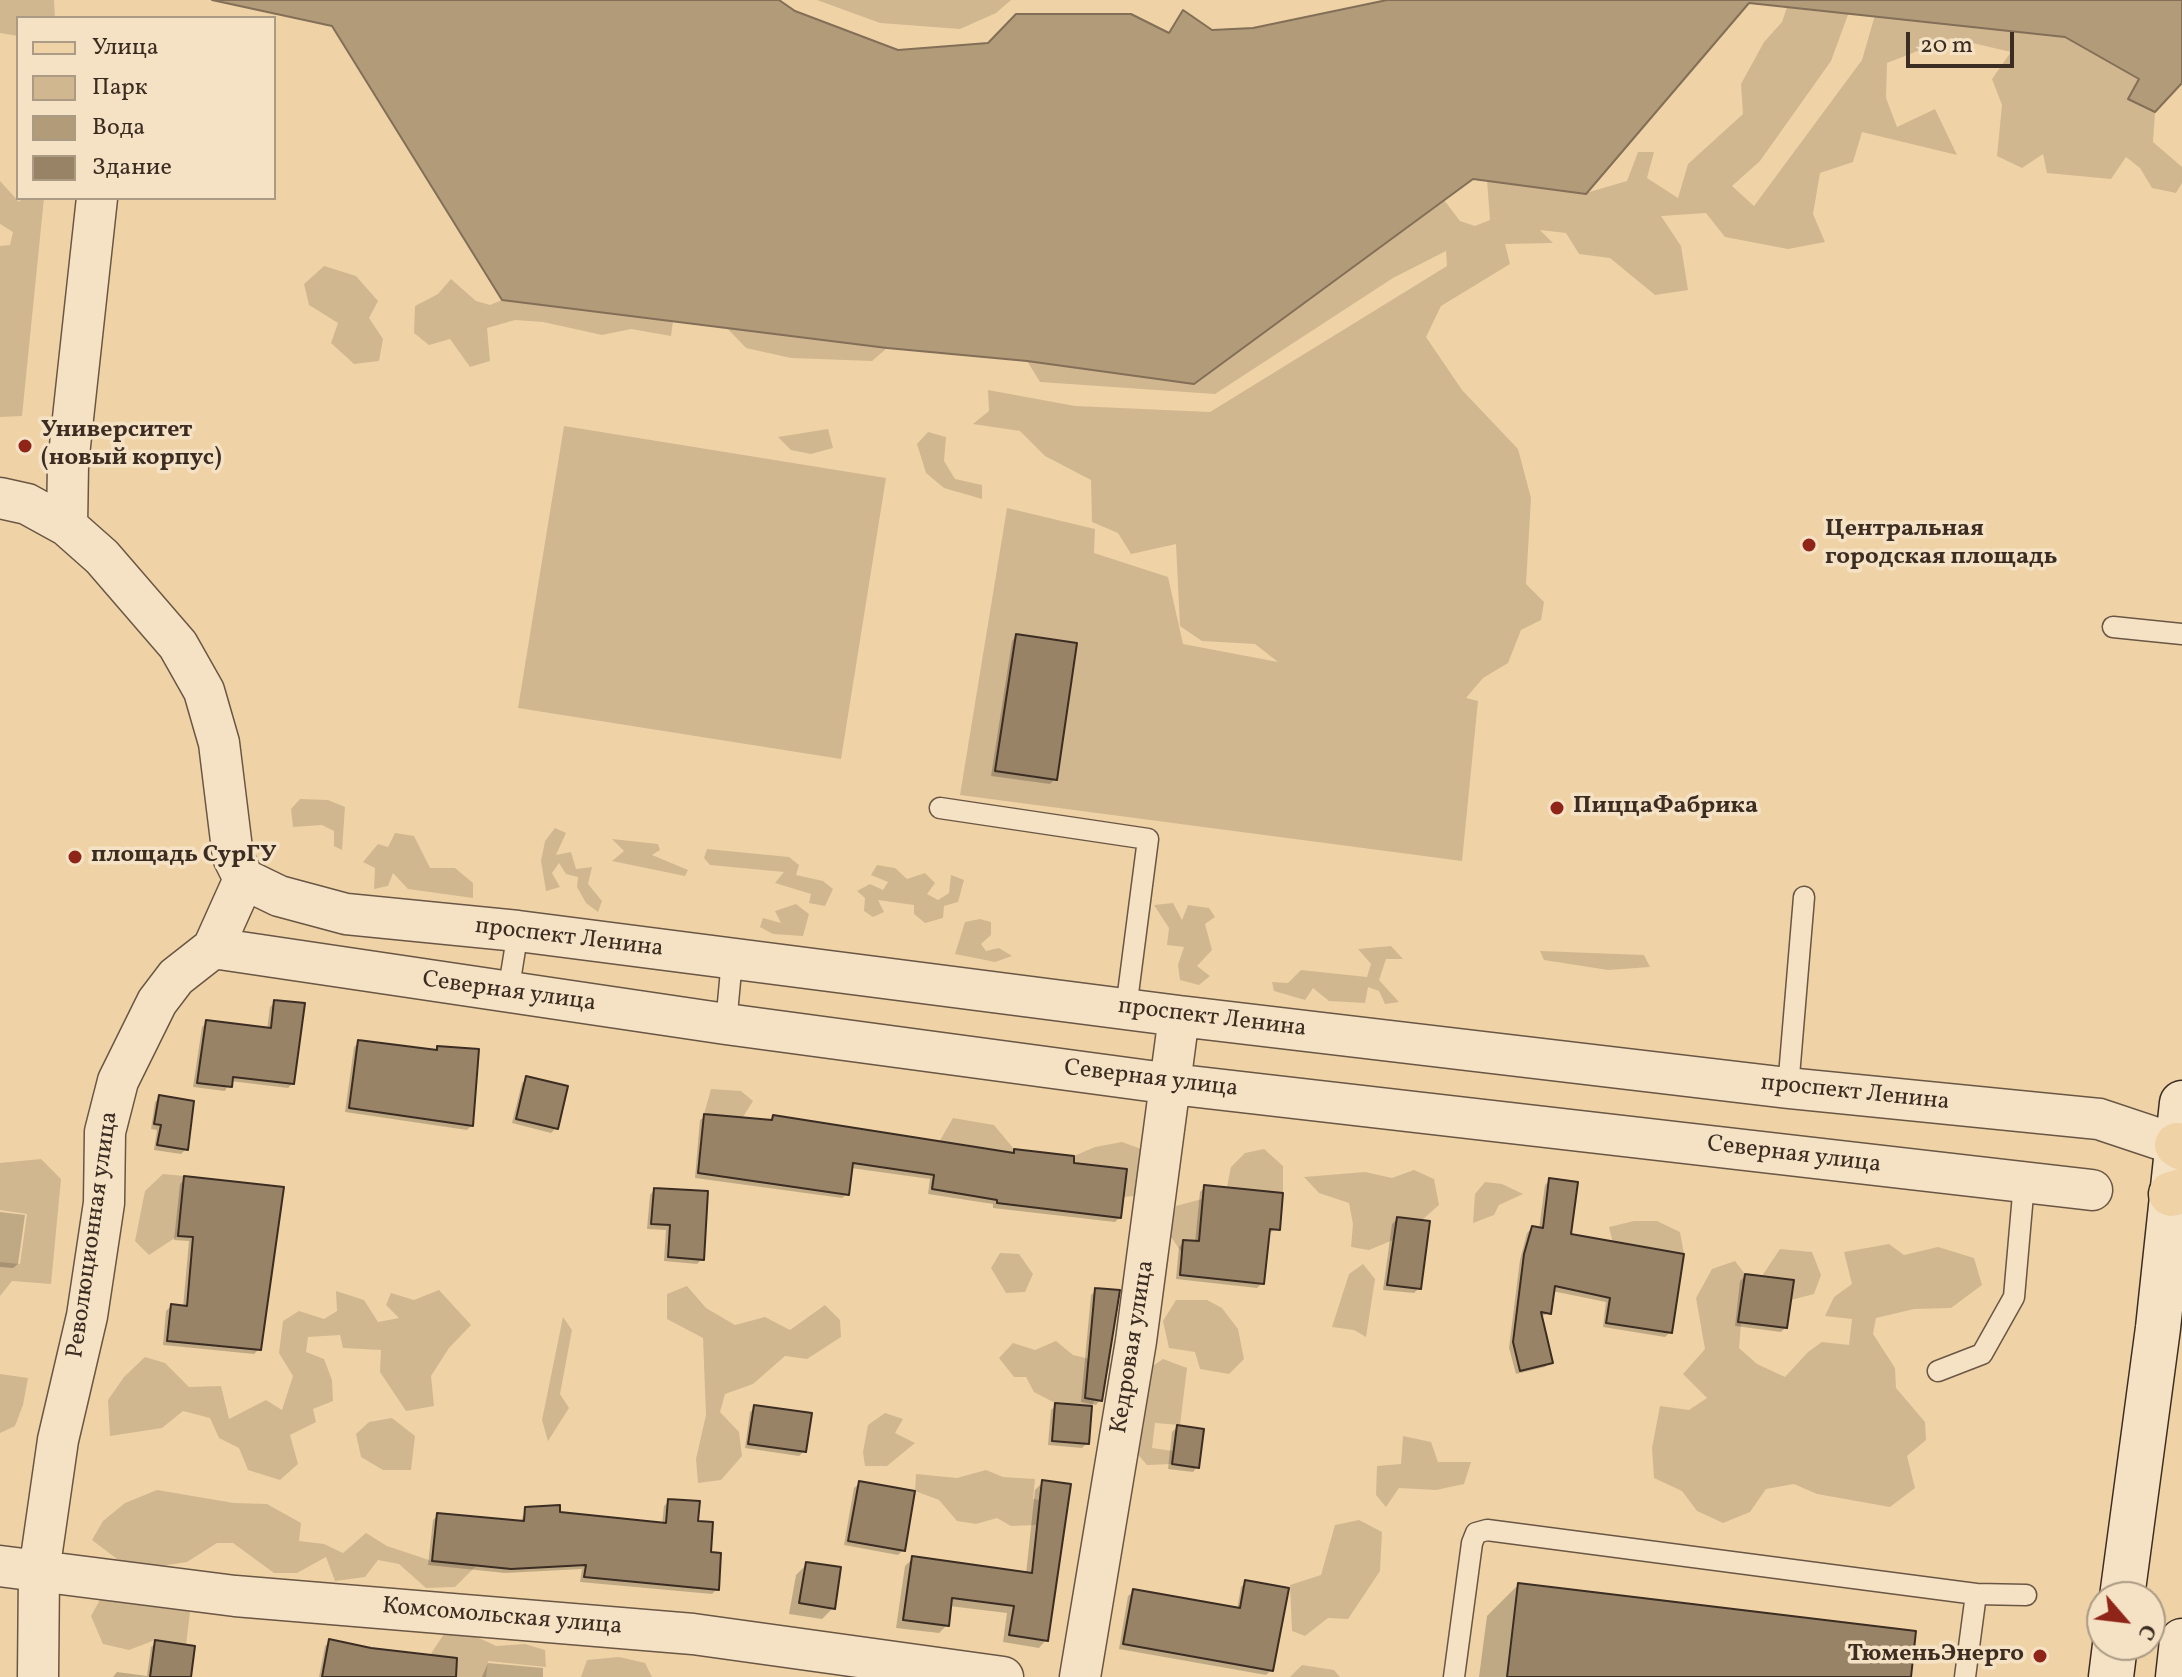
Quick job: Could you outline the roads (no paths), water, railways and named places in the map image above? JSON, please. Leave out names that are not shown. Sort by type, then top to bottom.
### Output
[{"type":"main road","points":[[2124,1581],[2176,1193],[2182,1103]]},
{"type":"main road","points":[[2178,1677],[2182,1641]]},
{"type":"street","points":[[67,526],[68,464],[97,200]]},
{"type":"street","points":[[0,498],[27,504],[67,526],[102,557],[178,645],[204,691],[219,743],[233,857],[244,879]]},
{"type":"street","name":"проспект Ленина","points":[[244,879],[279,896],[346,914],[518,931],[1179,1016],[1788,1088],[2099,1119],[2179,1146]]},
{"type":"street","name":"Революционная улица","points":[[38,1677],[39,1572],[58,1440],[87,1316],[104,1203],[105,1132],[118,1081],[157,1002],[176,977],[213,948],[244,879]]},
{"type":"street","name":"Северная улица","points":[[213,948],[726,1024],[1172,1084],[2092,1190]]},
{"type":"street","name":"Кедровая улица","points":[[1080,1677],[1136,1341],[1179,1016]]},
{"type":"street","name":"Комсомольская улица","points":[[0,1566],[235,1596],[394,1608],[528,1623],[693,1634],[1003,1677]]},
{"type":"lane","points":[[2113,627],[2182,634]]},
{"type":"lane","points":[[940,808],[1148,839],[1126,1009]]},
{"type":"lane","points":[[1788,1088],[1804,897]]},
{"type":"lane","points":[[508,993],[518,931]]},
{"type":"lane","points":[[726,1024],[732,960]]},
{"type":"lane","points":[[1938,1371],[1982,1354],[2014,1297],[2024,1183]]},
{"type":"lane","points":[[1454,1677],[1472,1543],[1476,1533],[1487,1530],[1976,1594],[2026,1595]]},
{"type":"lane","points":[[1965,1677],[1976,1594]]},
{"type":"water","points":[[212,0],[779,0],[795,11],[898,50],[988,43],[1016,14],[1131,14],[1169,33],[1183,10],[1212,30],[1253,28],[1387,0],[2182,0],[2182,83],[2155,112],[2128,99],[2139,79],[2065,37],[1749,3],[1586,194],[1473,179],[1194,384],[1027,361],[887,348],[502,300],[332,26]]},
{"type":"place","name":"Университет (новый корпус)","points":[[25,446]]},
{"type":"place","name":"Центральная городская площадь","points":[[1809,545]]},
{"type":"place","name":"ПиццаФабрика","points":[[1557,808]]},
{"type":"place","name":"площадь СурГУ","points":[[75,857]]},
{"type":"place","name":"ТюменьЭнерго","points":[[2040,1656]]}]
